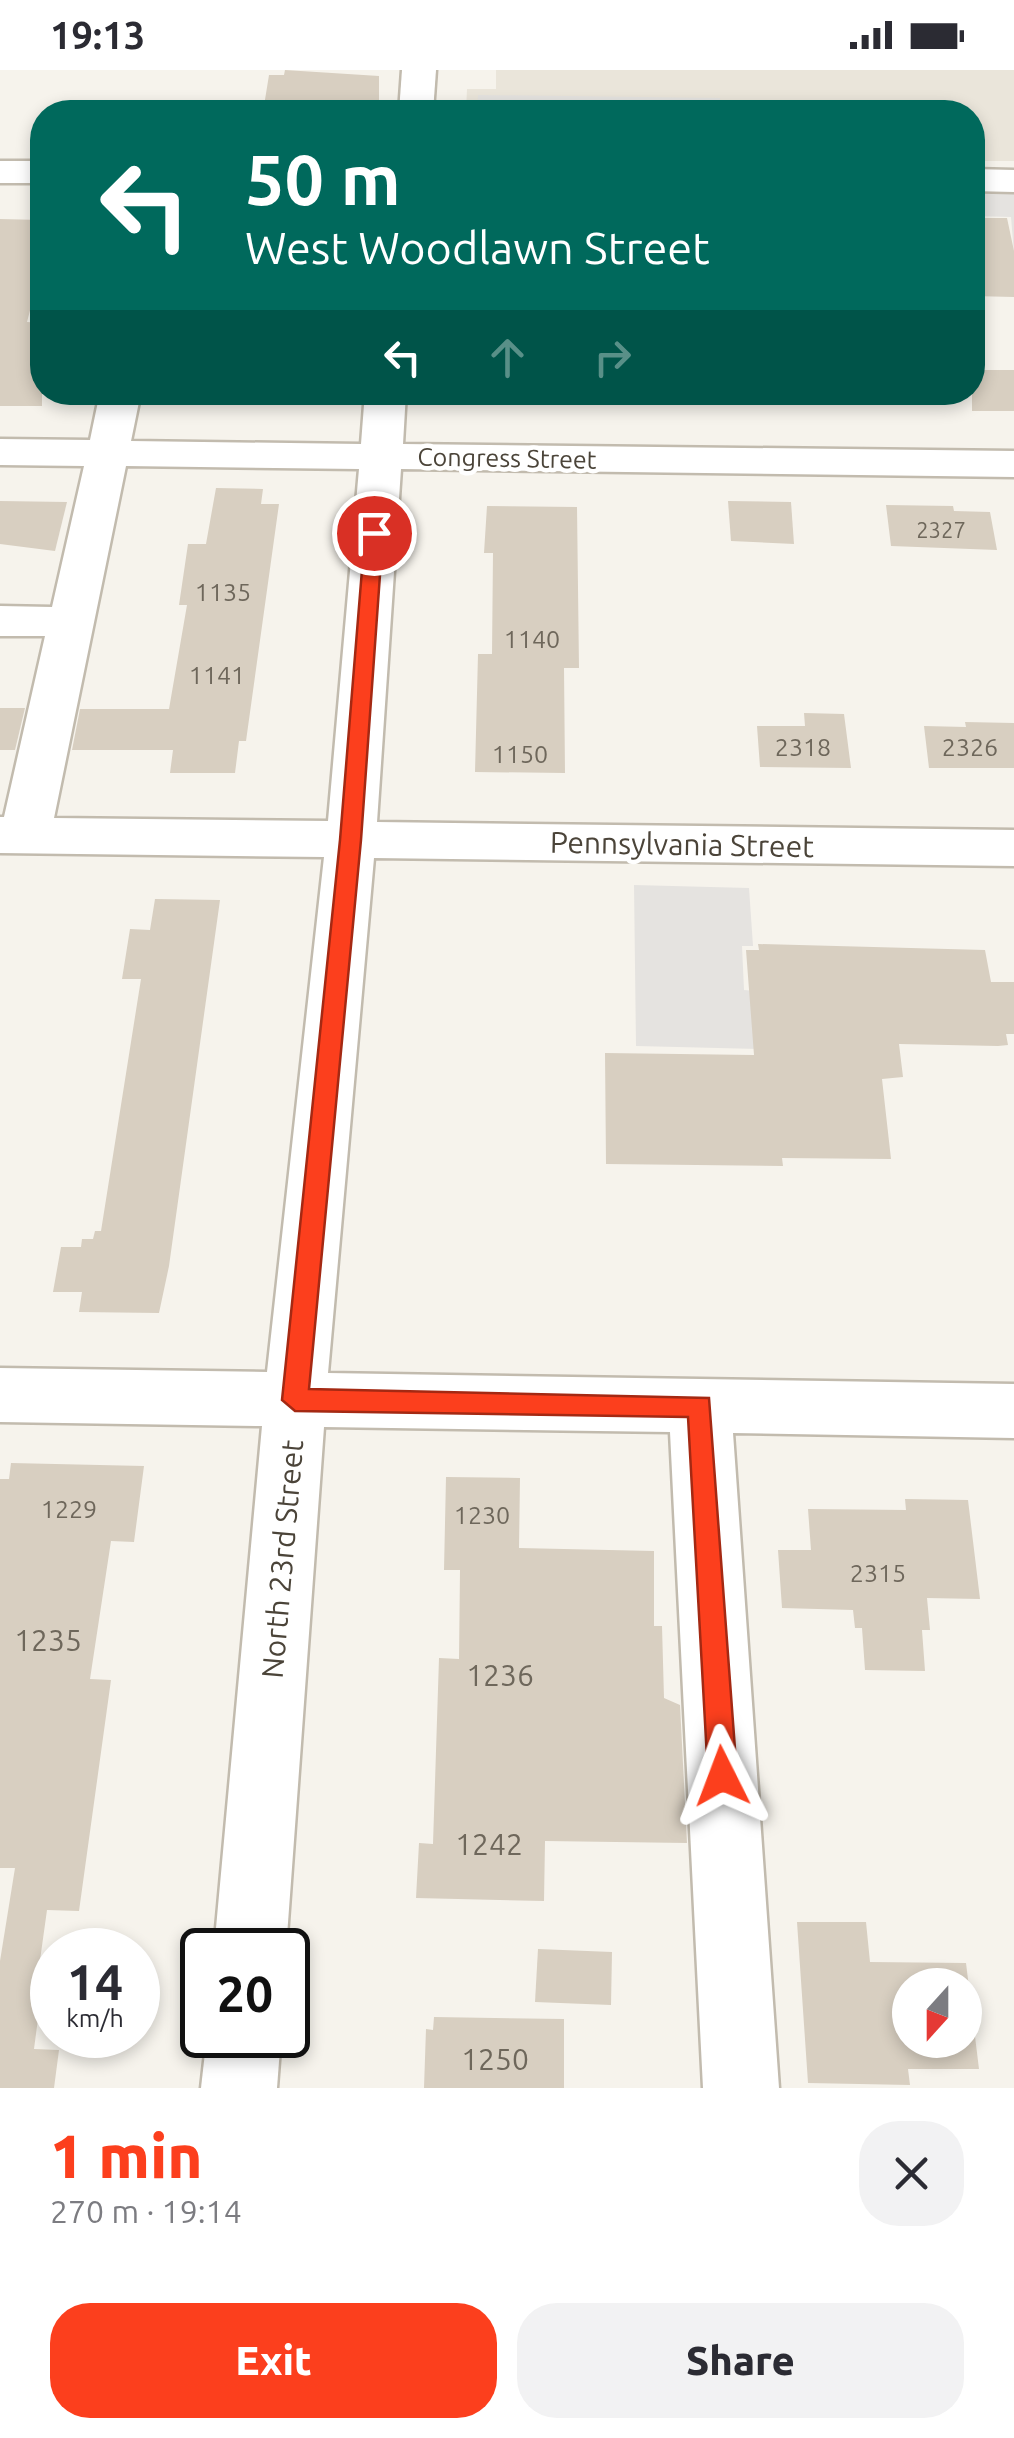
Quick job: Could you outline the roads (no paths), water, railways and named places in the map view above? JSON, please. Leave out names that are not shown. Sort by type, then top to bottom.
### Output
[{"type":"street","points":[[417,100],[420,70]]},
{"type":"street","points":[[0,172],[30,172]]},
{"type":"street","points":[[985,180],[1014,180]]},
{"type":"street","points":[[12,836],[71,622],[118,405]]},
{"type":"street","name":"North 23rd Street","points":[[252,1928],[295,1400],[350,840],[385,405]]},
{"type":"street","name":"Congress Street","points":[[0,452],[1014,464]]},
{"type":"street","points":[[0,622],[71,622]]},
{"type":"street","name":"Pennsylvania Street","points":[[12,836],[1014,848]]},
{"type":"street","points":[[0,1396],[1014,1411]]},
{"type":"street","points":[[700,1406],[741,2088]]},
{"type":"street","points":[[240,2088],[242,2058]]}]
